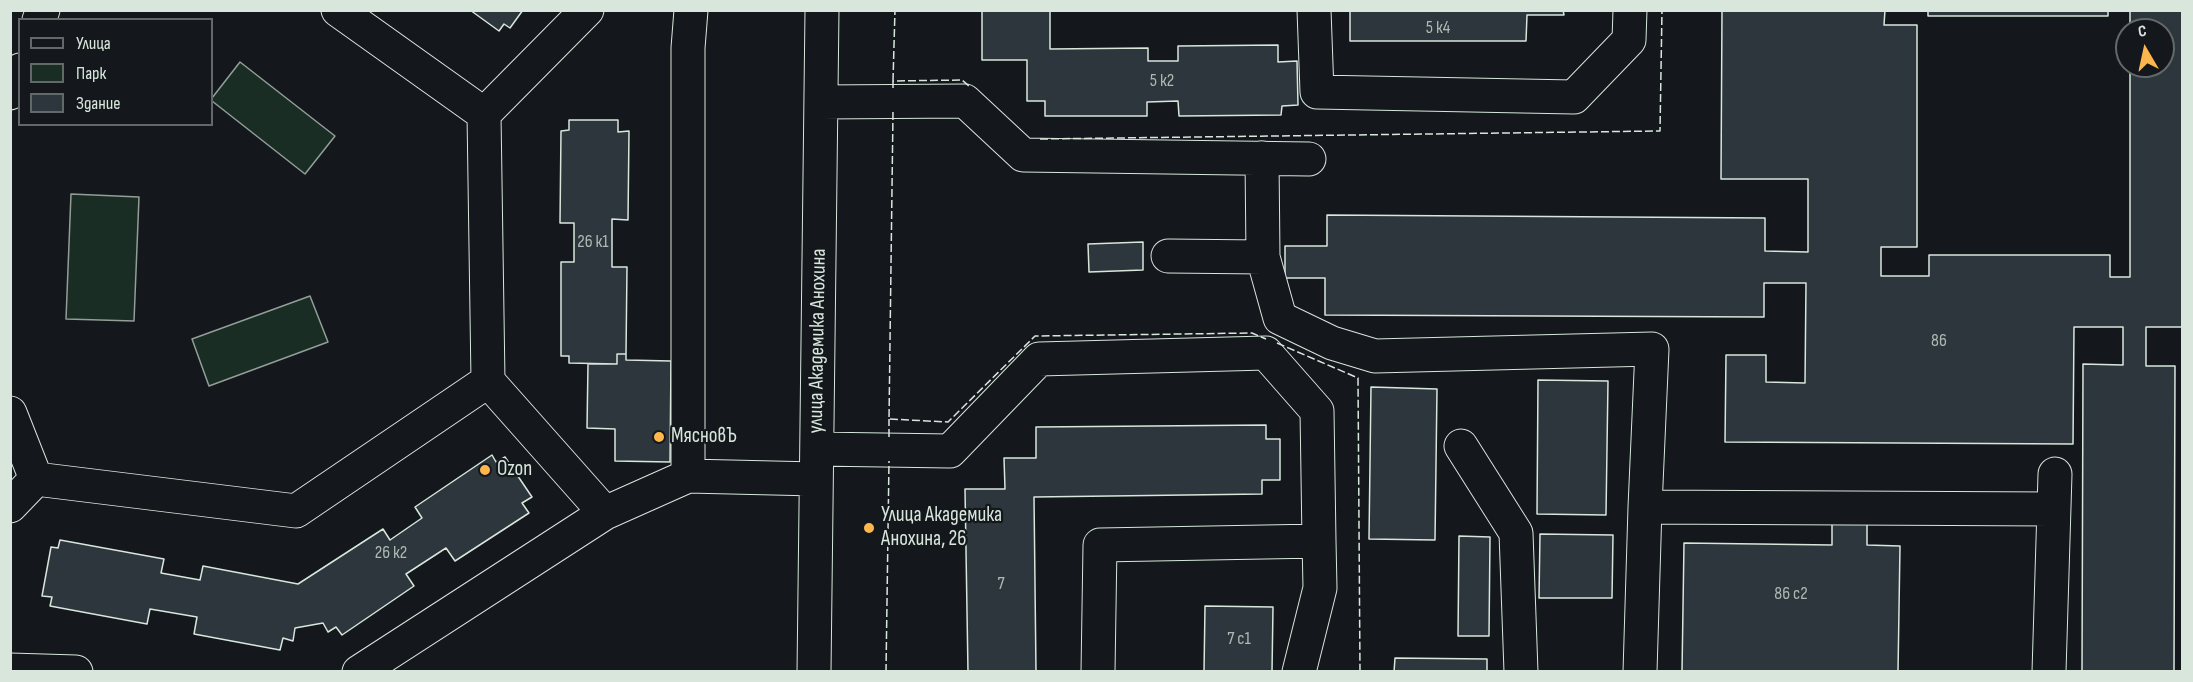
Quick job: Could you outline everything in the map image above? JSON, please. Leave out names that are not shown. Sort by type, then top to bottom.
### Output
[{"type":"street","points":[[338,10],[484,114]]},
{"type":"street","points":[[587,10],[484,114],[488,381],[605,513]]},
{"type":"street","points":[[688,476],[688,48],[691,10]]},
{"type":"street","name":"улица Академика Анохина","points":[[814,672],[822,10]]},
{"type":"street","points":[[1314,10],[1317,92],[1574,97],[1629,40],[1630,10]]},
{"type":"street","points":[[10,93],[18,75]]},
{"type":"street","points":[[821,102],[965,101],[1023,155],[1309,159]]},
{"type":"street","points":[[1262,158],[1263,257],[1280,318],[1332,343],[1375,356],[1652,349],[1640,672]]},
{"type":"street","points":[[1168,256],[1263,257]]},
{"type":"street","points":[[359,672],[605,513],[688,476],[950,451],[1039,359],[1266,353],[1317,411],[1320,588],[1299,672]]},
{"type":"street","points":[[36,479],[296,511],[488,381]]},
{"type":"street","points":[[10,414],[36,479]]},
{"type":"street","points":[[1461,446],[1516,533],[1521,672]]},
{"type":"street","points":[[2049,672],[2052,509],[2055,474]]},
{"type":"street","points":[[10,506],[36,479]]},
{"type":"street","points":[[1645,507],[2052,509]]},
{"type":"street","points":[[1098,672],[1100,545],[1319,541]]},
{"type":"street","points":[[10,670],[76,672]]},
{"type":"green space","points":[[240,62],[335,136],[305,174],[213,102],[213,97]]},
{"type":"green space","points":[[71,194],[139,197],[134,321],[66,319]]},
{"type":"green space","points":[[310,296],[328,342],[209,386],[192,339]]},
{"type":"building","points":[[470,10],[523,10],[510,28],[504,24],[499,31]]},
{"type":"building","points":[[982,10],[1050,10],[1050,49],[1148,48],[1148,61],[1178,61],[1178,46],[1278,45],[1278,62],[1297,61],[1298,105],[1282,106],[1281,115],[1179,116],[1178,101],[1147,102],[1147,116],[1045,116],[1045,101],[1027,101],[1027,60],[982,60]]},
{"type":"building","points":[[1350,10],[1563,10],[1564,15],[1527,15],[1526,41],[1350,41]]},
{"type":"building","points":[[1722,10],[1885,10],[1884,25],[1917,25],[1917,247],[1881,247],[1881,276],[1929,276],[1929,255],[2110,255],[2110,277],[2130,277],[2130,78],[2175,78],[2175,18],[2130,18],[2130,10],[2182,10],[2182,327],[2146,327],[2146,366],[2175,366],[2174,672],[2082,672],[2083,364],[2123,365],[2123,327],[2074,327],[2073,444],[1725,442],[1726,355],[1766,355],[1766,382],[1805,383],[1806,283],[1764,283],[1764,317],[1325,315],[1325,278],[1285,278],[1285,246],[1327,246],[1327,215],[1765,218],[1765,251],[1808,252],[1808,179],[1721,179]]},
{"type":"building","points":[[1928,10],[2108,10],[2108,16],[1928,16]]},
{"type":"building","points":[[569,120],[618,120],[618,132],[629,131],[628,220],[612,219],[612,267],[627,267],[626,354],[617,354],[617,364],[569,363],[569,356],[561,356],[561,262],[574,262],[574,223],[560,223],[561,131],[569,130]]},
{"type":"building","points":[[1143,242],[1143,270],[1089,272],[1088,244]]},
{"type":"building","points":[[617,354],[626,354],[626,360],[671,361],[670,462],[615,461],[615,429],[587,428],[588,364],[617,364]]},
{"type":"building","points":[[1538,380],[1608,381],[1606,515],[1537,514]]},
{"type":"building","points":[[1371,387],[1437,389],[1435,540],[1369,539]]},
{"type":"building","points":[[1266,425],[1266,439],[1280,439],[1280,480],[1262,480],[1262,494],[1034,497],[1036,672],[968,672],[965,489],[1005,489],[1004,458],[1036,458],[1036,427]]},
{"type":"building","points":[[492,455],[496,462],[505,457],[532,497],[522,503],[529,513],[455,561],[446,548],[406,574],[414,586],[342,635],[336,627],[328,632],[323,623],[295,628],[293,641],[283,638],[280,650],[194,634],[197,617],[150,609],[147,624],[50,606],[52,597],[42,596],[51,547],[58,548],[60,540],[164,559],[161,573],[200,580],[203,566],[298,584],[383,529],[390,540],[422,518],[415,507]]},
{"type":"building","points":[[1832,523],[1867,523],[1867,545],[1900,546],[1898,672],[1682,672],[1684,543],[1832,545]]},
{"type":"building","points":[[1540,534],[1613,535],[1612,598],[1539,598]]},
{"type":"building","points":[[1459,536],[1490,537],[1489,636],[1458,636]]},
{"type":"building","points":[[1205,606],[1273,607],[1272,672],[1204,672]]},
{"type":"building","points":[[1395,658],[1487,659],[1487,672],[1394,672]]},
{"type":"fence","points":[[893,81],[895,10]]},
{"type":"fence","points":[[1040,139],[1660,131],[1662,10]]},
{"type":"fence","points":[[893,88],[893,81],[962,80],[970,87]]},
{"type":"fence","points":[[893,112],[889,419],[948,422],[1035,336],[1252,333],[1266,339]]},
{"type":"fence","points":[[1277,343],[1358,378],[1360,672]]},
{"type":"fence","points":[[889,419],[889,437]]},
{"type":"fence","points":[[886,672],[889,461]]},
{"type":"place","name":"МясновЪ","points":[[659,437]]},
{"type":"place","name":"Ozon","points":[[485,470]]},
{"type":"place","name":"Улица Академика Анохина, 26","points":[[869,528]]}]
